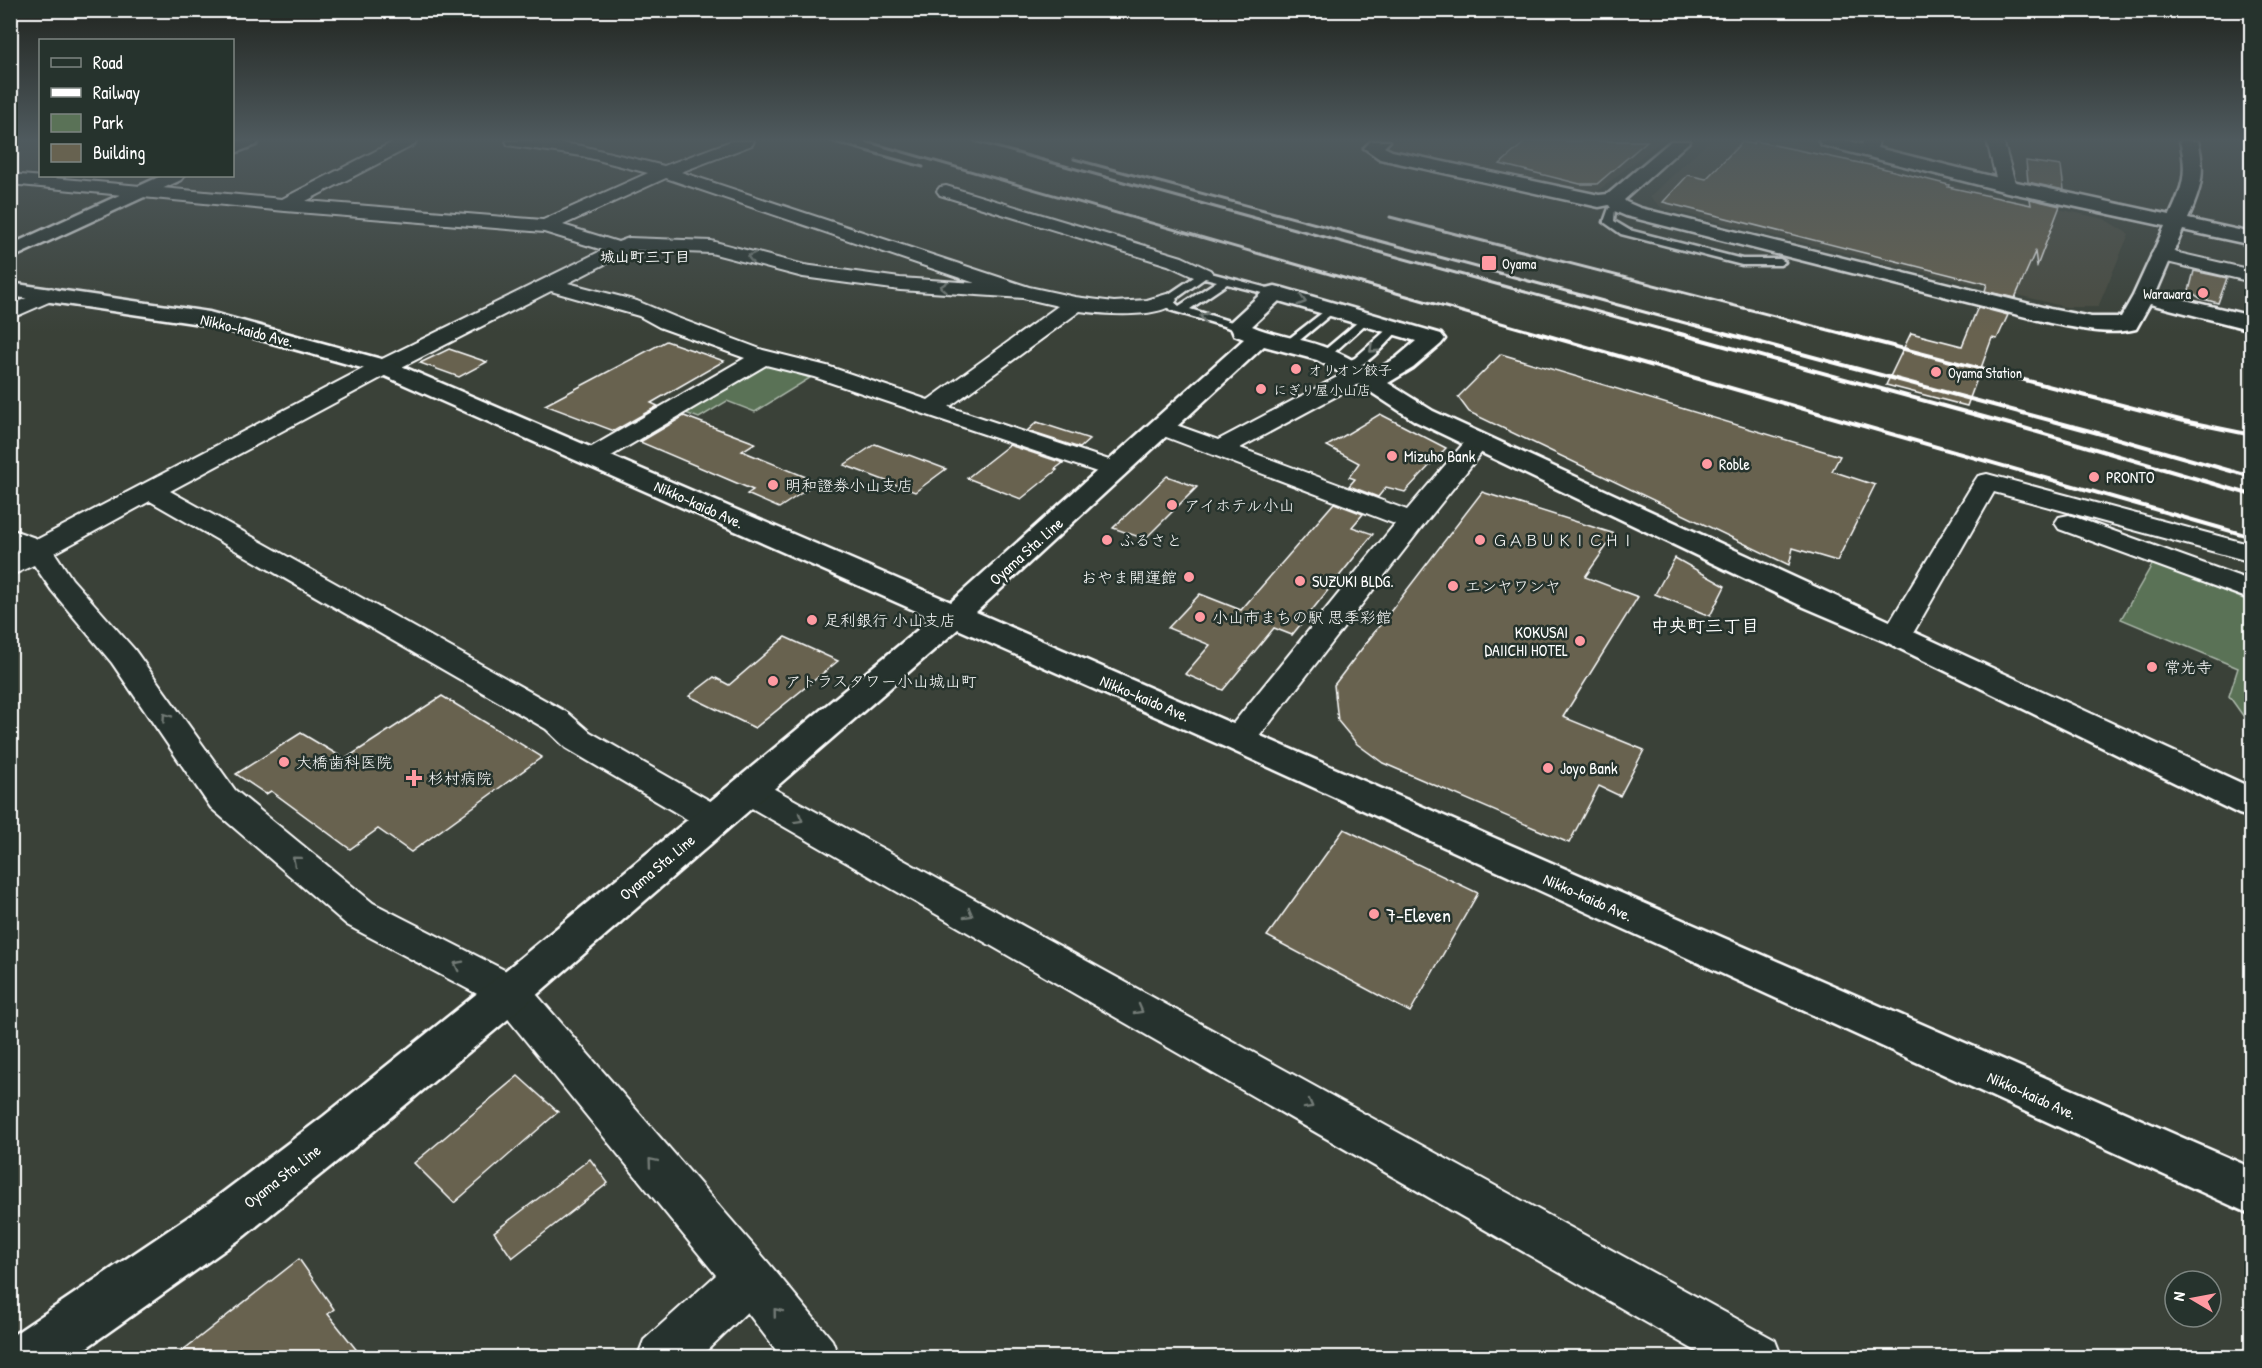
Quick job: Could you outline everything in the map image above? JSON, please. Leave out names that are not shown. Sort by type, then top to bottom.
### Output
[{"type":"street","points":[[10,253],[112,205]]},
{"type":"street","points":[[285,205],[546,226],[618,248]]},
{"type":"street","points":[[546,226],[593,205]]},
{"type":"street","points":[[763,205],[1023,292],[1122,309],[1174,305]]},
{"type":"street","points":[[991,205],[1175,261],[1203,274]]},
{"type":"street","points":[[2128,324],[2091,324],[2050,316],[1633,212],[1613,205],[1616,217],[1630,224],[2074,335],[2112,336],[2124,331],[2128,324],[2144,296],[2184,205]]},
{"type":"street","points":[[2089,205],[2252,239]]},
{"type":"street","points":[[10,567],[25,543],[150,491],[384,367],[629,243],[711,247],[803,271],[900,284],[1023,292]]},
{"type":"street","points":[[2161,255],[2252,276]]},
{"type":"street","points":[[548,284],[632,307],[663,318],[667,322],[765,356],[819,371],[1115,470]]},
{"type":"street","name":"Nikko-kaido Ave.","points":[[10,289],[209,319],[384,367],[1239,739],[2252,1192]]},
{"type":"street","points":[[10,313],[51,294]]},
{"type":"street","points":[[1219,449],[1361,374],[1386,375],[1408,361],[1432,339],[1275,294],[1240,322],[1242,330],[1258,339],[1290,343],[1325,354],[1361,374],[1405,406],[1478,442],[1804,595],[1897,635],[2252,804]]},
{"type":"street","points":[[2144,296],[2252,323]]},
{"type":"street","points":[[932,408],[1077,303]]},
{"type":"street","name":"Oyama Sta. Line","points":[[25,1358],[226,1220],[340,1131],[510,992],[954,616],[1258,339]]},
{"type":"street","points":[[592,457],[765,356]]},
{"type":"street","points":[[1162,427],[1412,521]]},
{"type":"street","points":[[1239,739],[1412,521],[1478,442]]},
{"type":"street","points":[[1897,635],[1987,482],[2252,554]]},
{"type":"street","points":[[1981,490],[2252,591]]},
{"type":"street","points":[[150,491],[557,721],[578,741],[714,819]]},
{"type":"street","points":[[25,543],[123,656],[224,799],[360,914],[510,992],[749,1276],[814,1358]]},
{"type":"street","points":[[748,790],[1757,1358]]},
{"type":"street","points":[[662,1358],[749,1276]]},
{"type":"lane","points":[[1174,305],[1203,274],[1275,294]]},
{"type":"lane","points":[[1174,305],[1225,280]]},
{"type":"lane","points":[[1174,305],[1232,326],[1258,339]]},
{"type":"lane","points":[[1290,343],[1331,309]]},
{"type":"lane","points":[[1325,354],[1365,319]]},
{"type":"lane","points":[[1361,374],[1359,361],[1395,328]]},
{"type":"shaded area","points":[[1659,205],[2040,205],[2104,219],[2129,234],[2098,307],[2066,307],[1662,208]]},
{"type":"green space","points":[[774,366],[810,378],[755,412],[727,401],[699,418],[683,412],[756,367]]},
{"type":"green space","points":[[2153,563],[2251,602],[2251,727],[2229,696],[2238,668],[2121,619]]},
{"type":"building","points":[[1674,205],[2060,206],[2037,266],[2035,252],[2015,298],[1985,291],[1987,284]]},
{"type":"building","points":[[2194,271],[2227,278],[2218,303],[2200,298],[2189,291]]},
{"type":"building","name":"Oyama Station","points":[[1978,307],[2008,315],[1997,339],[1992,338],[1967,406],[1886,385],[1911,333],[1962,346]]},
{"type":"building","points":[[666,341],[724,361],[651,403],[658,406],[614,431],[545,405]]},
{"type":"building","points":[[449,349],[487,362],[459,377],[420,363]]},
{"type":"building","name":"Roble","points":[[1501,354],[1840,456],[1832,471],[1875,485],[1837,561],[1793,548],[1789,565],[1469,412],[1458,397]]},
{"type":"building","name":"Mizuho Bank","points":[[1380,414],[1446,448],[1405,492],[1386,487],[1378,497],[1349,486],[1355,479],[1349,477],[1359,463],[1327,446]]},
{"type":"building","points":[[684,416],[755,443],[742,451],[818,482],[779,508],[747,494],[753,490],[640,442]]},
{"type":"building","points":[[1037,422],[1090,439],[1080,448],[1027,431]]},
{"type":"building","points":[[875,444],[946,469],[915,492],[844,465]]},
{"type":"building","points":[[1009,445],[1063,463],[1021,499],[967,478]]},
{"type":"building","name":"アイホテル小山","points":[[1167,476],[1197,487],[1145,539],[1113,528]]},
{"type":"building","points":[[1482,492],[1615,534],[1585,577],[1638,597],[1563,717],[1644,750],[1620,796],[1599,786],[1569,843],[1383,763],[1357,744],[1338,721],[1334,685]]},
{"type":"building","name":"SUZUKI BLDG.","points":[[1334,503],[1363,514],[1352,527],[1373,534],[1292,635],[1274,628],[1223,690],[1185,674],[1210,645],[1168,628],[1200,594],[1241,610]]},
{"type":"building","points":[[1675,558],[1725,586],[1710,616],[1655,594]]},
{"type":"building","name":"アトラスタワー小山城山町","points":[[785,637],[838,661],[755,728],[689,696],[714,677],[729,685]]},
{"type":"building","name":"杉村病院","points":[[442,696],[542,757],[411,852],[378,829],[350,849],[271,791],[266,794],[236,774],[301,733],[345,759]]},
{"type":"building","name":"7-Eleven","points":[[1344,829],[1478,893],[1410,1012],[1267,936]]},
{"type":"building","points":[[518,1076],[558,1112],[454,1203],[414,1163]]},
{"type":"building","points":[[590,1159],[608,1183],[512,1258],[494,1232]]},
{"type":"building","points":[[299,1259],[334,1309],[328,1314],[363,1358],[173,1358]]},
{"type":"railway","points":[[1088,205],[1543,335]]},
{"type":"railway","points":[[1207,205],[1682,335]]},
{"type":"railway","points":[[1245,205],[1730,335]]},
{"type":"railway","points":[[1390,217],[1848,335]]},
{"type":"railway","points":[[1538,333],[2252,537]]},
{"type":"railway","points":[[1677,333],[2024,428],[2252,495]]},
{"type":"railway","points":[[1724,333],[2094,432],[2252,477]]},
{"type":"railway","points":[[1842,333],[2184,421],[2252,435]]},
{"type":"place","name":"Oyama","points":[[1489,263]]},
{"type":"place","name":"Warawara","points":[[2203,293]]},
{"type":"place","name":"オリオン餃子","points":[[1296,369]]},
{"type":"place","name":"Oyama Station","points":[[1936,372]]},
{"type":"place","name":"にぎり屋小山店","points":[[1261,389]]},
{"type":"place","name":"Mizuho Bank","points":[[1392,456]]},
{"type":"place","name":"Roble","points":[[1707,464]]},
{"type":"place","name":"PRONTO","points":[[2094,477]]},
{"type":"place","name":"明和證券小山支店","points":[[773,485]]},
{"type":"place","name":"アイホテル小山","points":[[1172,505]]},
{"type":"place","name":"ふるさと","points":[[1107,540]]},
{"type":"place","name":"ＧＡＢＵＫＩＣＨＩ","points":[[1480,540]]},
{"type":"place","name":"おやま開運館","points":[[1189,577]]},
{"type":"place","name":"SUZUKI BLDG.","points":[[1300,581]]},
{"type":"place","name":"エンヤワンヤ","points":[[1453,586]]},
{"type":"place","name":"小山市まちの駅 思季彩館","points":[[1200,617]]},
{"type":"place","name":"足利銀行 小山支店","points":[[812,620]]},
{"type":"place","name":"KOKUSAI DAIICHI HOTEL","points":[[1580,641]]},
{"type":"place","name":"常光寺","points":[[2152,667]]},
{"type":"place","name":"アトラスタワー小山城山町","points":[[773,681]]},
{"type":"place","name":"大橋歯科医院","points":[[284,762]]},
{"type":"place","name":"Joyo Bank","points":[[1548,768]]},
{"type":"place","name":"杉村病院","points":[[414,778]]},
{"type":"place","name":"7-Eleven","points":[[1374,914]]},
{"type":"district","name":"城山町三丁目","points":[[645,256]]},
{"type":"district","name":"中央町三丁目","points":[[1705,625]]}]
